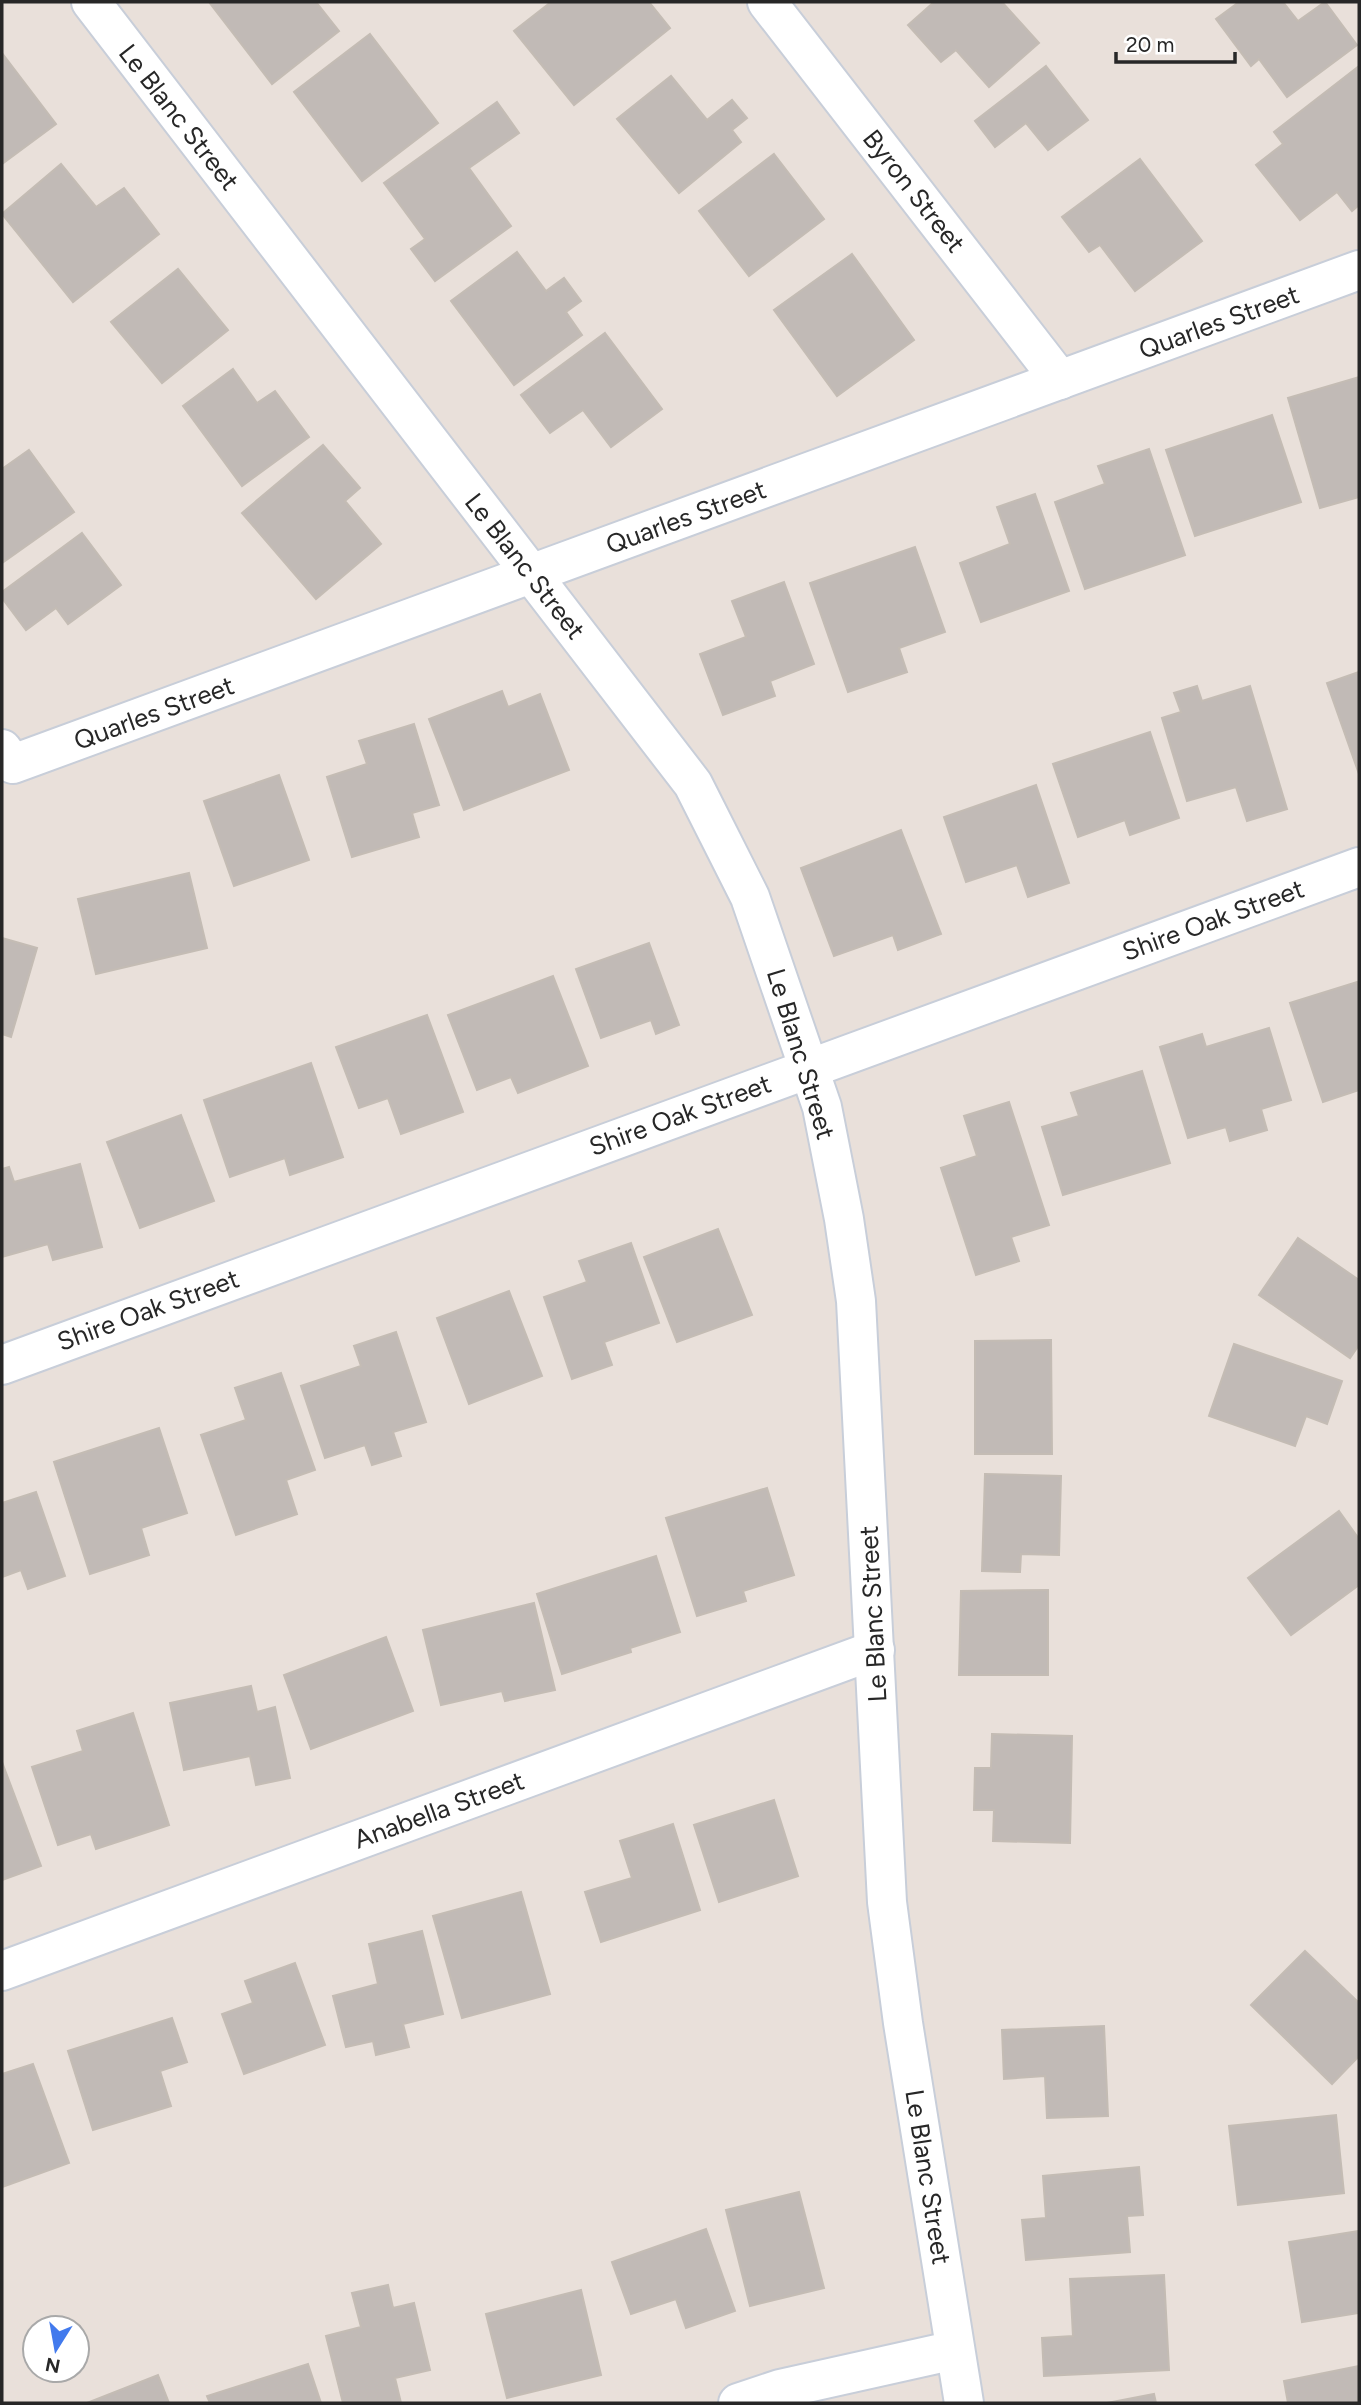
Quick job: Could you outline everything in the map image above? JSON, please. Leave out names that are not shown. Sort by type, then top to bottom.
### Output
[{"type":"street","name":"Le Blanc Street","points":[[91,2],[693,784],[750,897],[822,1108],[844,1219],[856,1301],[887,1902],[903,2022],[964,2403]]},
{"type":"street","name":"Byron Street","points":[[767,2],[1060,380]]},
{"type":"street","name":"Quarles Street","points":[[8,757],[531,574],[1359,270]]},
{"type":"street","name":"Shire Oak Street","points":[[2,1365],[1359,867]]},
{"type":"street","name":"Anabella Street","points":[[2,1971],[875,1650]]},
{"type":"street","points":[[738,2403],[780,2389],[955,2350]]},
{"type":"building","points":[[209,2],[316,2],[339,31],[272,84]]},
{"type":"building","points":[[551,2],[649,2],[670,28],[574,105],[514,31]]},
{"type":"building","points":[[934,2],[1002,2],[1039,43],[989,87],[956,50],[941,62],[908,25]]},
{"type":"building","points":[[1239,2],[1283,2],[1298,21],[1325,2],[1357,45],[1287,97],[1259,59],[1251,66],[1216,19]]},
{"type":"building","points":[[370,34],[438,123],[362,181],[294,92]]},
{"type":"building","points":[[2,53],[56,124],[2,164]]},
{"type":"building","points":[[1046,66],[1088,120],[1048,150],[1026,123],[995,147],[975,121]]},
{"type":"building","points":[[1359,66],[1359,205],[1352,211],[1337,192],[1300,220],[1256,165],[1283,144],[1274,132]]},
{"type":"building","points":[[671,76],[707,120],[732,100],[747,118],[732,130],[741,142],[679,193],[617,119]]},
{"type":"building","points":[[497,102],[519,133],[469,168],[511,226],[435,281],[411,249],[425,239],[384,183]]},
{"type":"building","points":[[774,154],[824,219],[749,276],[699,211]]},
{"type":"building","points":[[1140,159],[1202,241],[1135,291],[1100,245],[1089,252],[1062,217]]},
{"type":"building","points":[[61,164],[96,207],[124,188],[159,234],[73,302],[2,214]]},
{"type":"building","points":[[517,252],[546,291],[564,278],[581,301],[566,312],[582,335],[514,385],[451,301]]},
{"type":"building","points":[[852,254],[914,340],[837,396],[774,310]]},
{"type":"building","points":[[178,269],[228,330],[162,383],[111,322]]},
{"type":"building","points":[[605,333],[662,409],[611,447],[583,410],[550,433],[521,395]]},
{"type":"building","points":[[233,369],[257,403],[275,391],[309,437],[242,486],[183,406]]},
{"type":"building","points":[[1359,377],[1359,497],[1320,508],[1288,398]]},
{"type":"building","points":[[1272,415],[1301,502],[1195,536],[1166,450]]},
{"type":"building","points":[[323,445],[360,488],[345,501],[381,544],[316,599],[242,513]]},
{"type":"building","points":[[1149,449],[1185,555],[1085,589],[1055,502],[1105,484],[1098,466]]},
{"type":"building","points":[[29,450],[74,512],[2,563],[2,469]]},
{"type":"building","points":[[1035,494],[1069,591],[981,622],[960,563],[1010,544],[997,507]]},
{"type":"building","points":[[82,533],[121,585],[68,624],[56,608],[26,630],[2,598],[2,592]]},
{"type":"building","points":[[915,547],[945,632],[899,648],[907,672],[848,692],[810,583]]},
{"type":"building","points":[[784,582],[814,664],[770,681],[775,696],[723,715],[700,654],[746,637],[732,601]]},
{"type":"building","points":[[1359,672],[1359,774],[1327,683]]},
{"type":"building","points":[[1197,686],[1202,701],[1250,686],[1287,809],[1247,821],[1236,787],[1187,801],[1162,718],[1181,712],[1174,693]]},
{"type":"building","points":[[502,691],[508,707],[540,694],[569,770],[464,810],[429,719]]},
{"type":"building","points":[[414,724],[439,805],[412,813],[419,837],[352,857],[327,777],[367,764],[359,741]]},
{"type":"building","points":[[1150,732],[1179,818],[1130,835],[1125,820],[1078,837],[1053,764]]},
{"type":"building","points":[[279,775],[309,860],[234,886],[204,801]]},
{"type":"building","points":[[1036,785],[1069,883],[1028,897],[1017,865],[966,882],[944,817]]},
{"type":"building","points":[[901,830],[941,934],[898,950],[893,935],[834,956],[801,868]]},
{"type":"building","points":[[189,873],[207,948],[96,974],[78,899]]},
{"type":"building","points":[[2,938],[37,948],[11,1037],[2,1034]]},
{"type":"building","points":[[649,943],[679,1025],[656,1034],[651,1020],[601,1038],[576,969]]},
{"type":"building","points":[[553,976],[588,1066],[518,1093],[511,1077],[477,1090],[448,1015]]},
{"type":"building","points":[[1357,982],[1359,1090],[1323,1102],[1290,1003]]},
{"type":"building","points":[[427,1015],[463,1112],[401,1134],[388,1098],[359,1108],[336,1047]]},
{"type":"building","points":[[1269,1028],[1291,1100],[1261,1109],[1267,1130],[1230,1141],[1226,1127],[1188,1138],[1160,1047],[1202,1034],[1206,1047]]},
{"type":"building","points":[[311,1063],[343,1157],[290,1175],[285,1158],[230,1177],[204,1100]]},
{"type":"building","points":[[1142,1071],[1170,1163],[1063,1195],[1042,1127],[1079,1116],[1071,1093]]},
{"type":"building","points":[[1009,1102],[1049,1225],[1011,1237],[1019,1261],[976,1275],[941,1168],[977,1156],[964,1116]]},
{"type":"building","points":[[181,1115],[214,1201],[140,1228],[107,1142]]},
{"type":"building","points":[[80,1164],[102,1247],[53,1260],[48,1244],[2,1257],[2,1169],[9,1167],[14,1182]]},
{"type":"building","points":[[718,1229],[752,1315],[677,1342],[644,1257]]},
{"type":"building","points":[[1298,1238],[1359,1280],[1359,1345],[1350,1358],[1259,1295]]},
{"type":"building","points":[[631,1243],[659,1323],[604,1342],[612,1365],[572,1379],[544,1297],[587,1282],[579,1261]]},
{"type":"building","points":[[509,1291],[542,1376],[469,1404],[437,1318]]},
{"type":"building","points":[[396,1332],[426,1422],[393,1432],[401,1456],[372,1465],[365,1445],[325,1458],[301,1386],[361,1366],[354,1346]]},
{"type":"building","points":[[1051,1340],[1052,1454],[975,1454],[975,1341]]},
{"type":"building","points":[[1234,1344],[1342,1381],[1327,1424],[1306,1416],[1295,1446],[1209,1416]]},
{"type":"building","points":[[281,1373],[315,1470],[286,1480],[297,1514],[236,1535],[201,1435],[246,1420],[235,1388]]},
{"type":"building","points":[[159,1428],[187,1513],[141,1528],[149,1555],[90,1574],[54,1462]]},
{"type":"building","points":[[985,1474],[1061,1476],[1059,1555],[1021,1554],[1020,1572],[982,1571]]},
{"type":"building","points":[[767,1488],[794,1575],[743,1591],[746,1601],[697,1616],[666,1518]]},
{"type":"building","points":[[36,1492],[65,1576],[28,1589],[21,1570],[2,1577],[2,1503]]},
{"type":"building","points":[[1339,1511],[1359,1539],[1359,1585],[1291,1635],[1248,1578]]},
{"type":"building","points":[[656,1556],[680,1632],[630,1648],[631,1652],[562,1674],[537,1594]]},
{"type":"building","points":[[1048,1590],[1048,1675],[959,1675],[961,1591]]},
{"type":"building","points":[[534,1603],[555,1690],[505,1701],[502,1691],[441,1705],[423,1630]]},
{"type":"building","points":[[386,1637],[413,1711],[311,1749],[284,1675]]},
{"type":"building","points":[[251,1686],[257,1712],[275,1707],[290,1778],[256,1785],[250,1756],[184,1770],[170,1703]]},
{"type":"building","points":[[133,1713],[169,1825],[96,1849],[91,1834],[58,1845],[32,1767],[83,1751],[77,1731]]},
{"type":"building","points":[[992,1734],[1072,1736],[1070,1843],[993,1841],[994,1810],[974,1810],[975,1768],[991,1768]]},
{"type":"building","points":[[2,1762],[41,1866],[2,1880]]},
{"type":"building","points":[[774,1800],[798,1876],[719,1902],[694,1825]]},
{"type":"building","points":[[673,1824],[700,1910],[601,1942],[585,1892],[632,1878],[620,1841]]},
{"type":"building","points":[[521,1892],[550,1994],[462,2018],[433,1916]]},
{"type":"building","points":[[422,1931],[443,2014],[403,2024],[409,2047],[376,2055],[373,2041],[346,2047],[333,1996],[378,1984],[369,1944]]},
{"type":"building","points":[[1305,1951],[1359,2003],[1359,2056],[1332,2084],[1251,2005]]},
{"type":"building","points":[[295,1963],[325,2045],[244,2074],[222,2014],[253,2003],[245,1981]]},
{"type":"building","points":[[172,2018],[187,2062],[160,2071],[171,2106],[93,2130],[68,2051]]},
{"type":"building","points":[[1104,2026],[1108,2116],[1047,2118],[1045,2076],[1004,2079],[1002,2030]]},
{"type":"building","points":[[33,2064],[69,2163],[2,2187],[2,2074]]},
{"type":"building","points":[[1336,2115],[1344,2193],[1238,2205],[1229,2126]]},
{"type":"building","points":[[1139,2167],[1143,2215],[1127,2216],[1130,2252],[1026,2260],[1022,2220],[1046,2218],[1043,2176]]},
{"type":"building","points":[[799,2192],[824,2288],[750,2306],[726,2210]]},
{"type":"building","points":[[706,2229],[735,2311],[686,2328],[676,2299],[631,2314],[612,2262]]},
{"type":"building","points":[[1359,2231],[1359,2313],[1302,2322],[1289,2242]]},
{"type":"building","points":[[1164,2275],[1169,2370],[1044,2376],[1042,2338],[1073,2336],[1070,2279]]},
{"type":"building","points":[[388,2285],[393,2308],[414,2303],[430,2370],[395,2378],[401,2403],[343,2403],[326,2336],[361,2327],[352,2293]]},
{"type":"building","points":[[581,2290],[601,2375],[507,2398],[486,2314]]},
{"type":"building","points":[[308,2364],[321,2403],[210,2403],[207,2396]]},
{"type":"building","points":[[1359,2366],[1359,2403],[1288,2403],[1284,2381]]},
{"type":"building","points":[[158,2375],[169,2403],[87,2403]]},
{"type":"building","points":[[1154,2394],[1156,2403],[1107,2403]]}]
